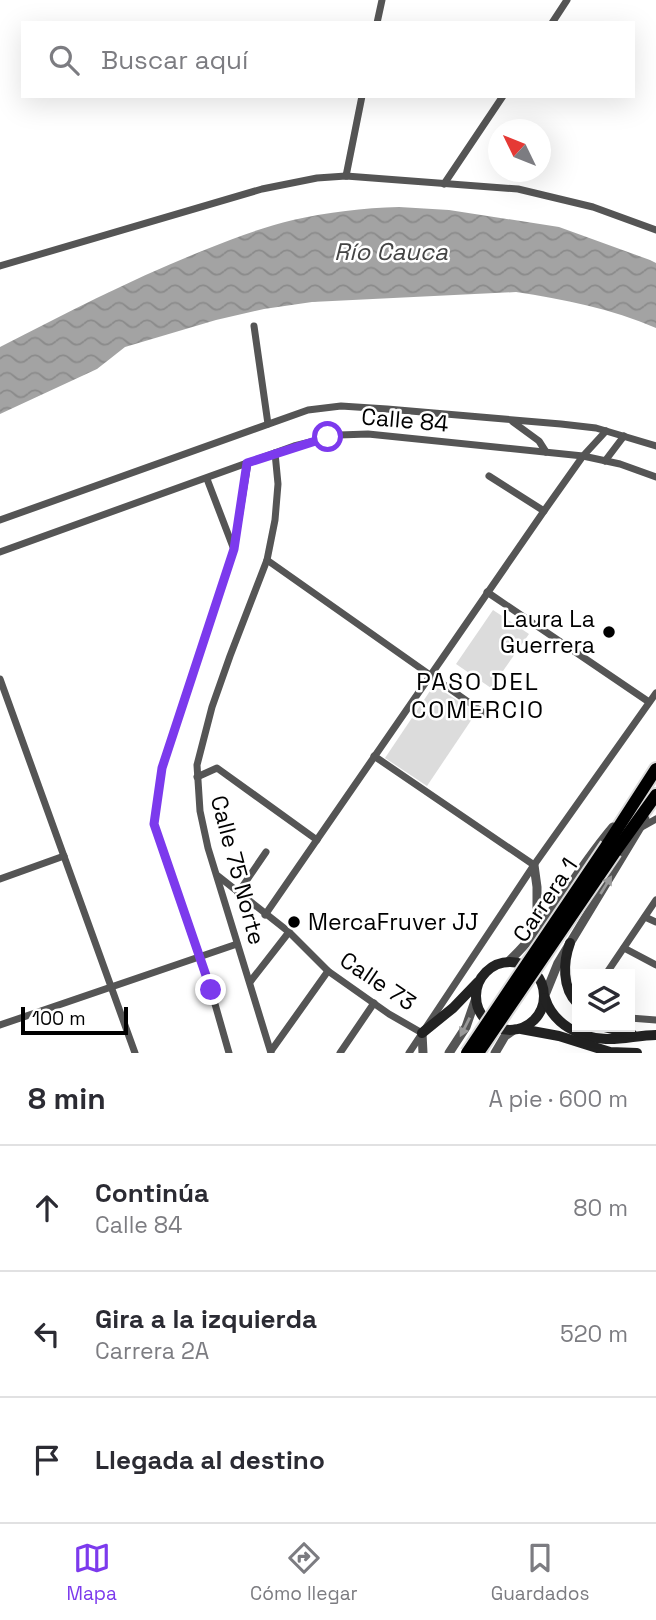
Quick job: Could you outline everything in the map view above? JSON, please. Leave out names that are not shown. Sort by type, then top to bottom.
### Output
[{"type":"highway","name":"Carrera 1","points":[[478,1053],[611,848],[656,769]]},
{"type":"highway","name":"Carrera 1","points":[[467,1053],[611,848],[656,798]]},
{"type":"main road","points":[[570,943],[565,975],[572,997]]},
{"type":"main road","points":[[422,1033],[453,1008],[492,966],[509,961],[522,963],[535,971],[556,1019],[583,1034],[608,1039],[656,1035]]},
{"type":"main road","points":[[481,979],[476,998],[480,1012],[487,1021],[503,1029],[541,1032],[610,1052],[637,1053]]},
{"type":"main road","points":[[516,1029],[535,1019],[542,1009],[545,996]]},
{"type":"main road","points":[[626,1032],[640,1035]]},
{"type":"street","points":[[377,21],[382,0]]},
{"type":"street","points":[[553,21],[568,0]]},
{"type":"street","points":[[346,176],[362,98]]},
{"type":"street","points":[[444,184],[502,98]]},
{"type":"street","points":[[0,266],[262,189],[317,178],[346,176],[518,189],[593,207],[656,230]]},
{"type":"street","points":[[254,327],[268,424]]},
{"type":"street","name":"Calle 84","points":[[0,520],[308,410],[341,407],[561,424],[606,431],[656,446]]},
{"type":"street","points":[[512,421],[539,441],[546,452]]},
{"type":"street","points":[[265,915],[544,511],[583,456],[606,431]]},
{"type":"street","name":"Calle 84","points":[[0,552],[275,453],[314,440],[349,435],[583,456],[656,477]]},
{"type":"street","points":[[605,461],[624,436]]},
{"type":"street","name":"Calle 75 Norte","points":[[271,1052],[208,848],[200,811],[197,765],[212,707],[267,560],[275,520],[278,484],[275,453]]},
{"type":"street","points":[[229,1053],[154,824],[162,768],[234,549],[247,463]]},
{"type":"street","points":[[489,476],[544,511]]},
{"type":"street","points":[[207,479],[234,549]]},
{"type":"street","points":[[267,560],[484,713]]},
{"type":"street","points":[[487,592],[649,702]]},
{"type":"street","points":[[0,679],[135,1053]]},
{"type":"street","points":[[409,1053],[534,865],[656,693]]},
{"type":"street","points":[[374,756],[534,865]]},
{"type":"street","points":[[197,777],[217,768],[317,839]]},
{"type":"street","points":[[509,961],[537,931],[591,854],[639,797]]},
{"type":"street","points":[[545,996],[554,970],[656,798]]},
{"type":"street","points":[[640,828],[656,819]]},
{"type":"street","points":[[238,893],[266,852]]},
{"type":"street","points":[[0,879],[64,856]]},
{"type":"street","points":[[534,865],[537,931]]},
{"type":"street","name":"Calle 73","points":[[218,876],[289,932],[328,971],[422,1033]]},
{"type":"street","points":[[609,969],[656,900]]},
{"type":"street","points":[[645,917],[656,922]]},
{"type":"street","points":[[250,982],[289,932]]},
{"type":"street","points":[[0,1024],[237,944]]},
{"type":"street","points":[[624,948],[656,965]]},
{"type":"street","points":[[271,1052],[328,971]]},
{"type":"street","points":[[449,1053],[468,1023],[476,998]]},
{"type":"street","points":[[340,1053],[374,1003]]},
{"type":"street","points":[[635,1018],[656,1020]]},
{"type":"street","points":[[495,1053],[505,1037],[516,1029]]},
{"type":"street","points":[[422,1033],[423,1053]]},
{"type":"street","points":[[592,1053],[610,1052]]},
{"type":"shaded area","points":[[493,610],[529,634],[491,688],[456,664]]},
{"type":"shaded area","points":[[434,685],[476,713],[427,786],[385,758]]},
{"type":"water","name":"Río Cauca","points":[[399,207],[449,210],[559,227],[650,260],[656,263],[656,328],[587,306],[516,292],[312,302],[216,320],[125,347],[97,369],[0,414],[0,347],[128,283],[249,233],[319,215]]},
{"type":"place","name":"Laura La Guerrera","points":[[609,632]]},
{"type":"place","name":"MercaFruver JJ","points":[[294,922]]},
{"type":"district","name":"PASO DEL COMERCIO","points":[[478,696]]},
{"type":"route","points":[[211,990],[154,824],[162,768],[234,549],[247,463],[328,437]]}]
